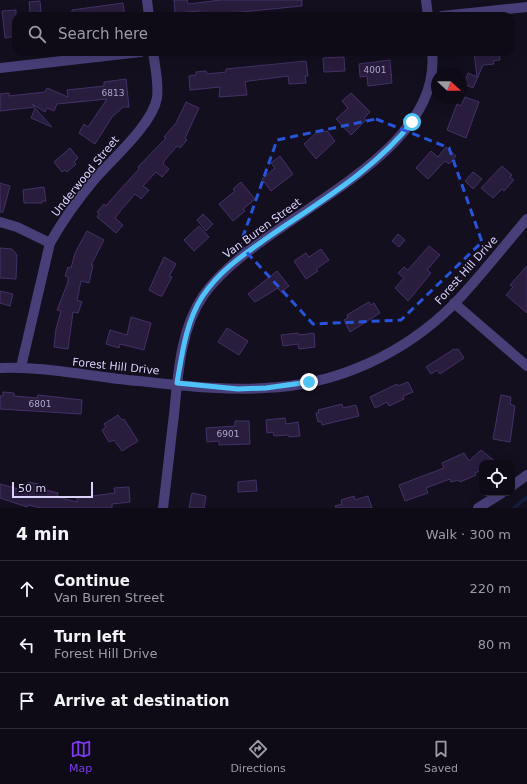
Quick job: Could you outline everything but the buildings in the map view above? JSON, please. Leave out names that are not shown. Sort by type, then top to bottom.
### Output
[{"type":"street","points":[[147,0],[148,12]]},
{"type":"street","points":[[426,0],[428,12]]},
{"type":"street","points":[[480,12],[527,7]]},
{"type":"street","points":[[0,68],[106,56]]},
{"type":"street","name":"Underwood Street","points":[[20,368],[50,243],[66,216],[94,180],[146,123],[155,106],[158,90],[154,56]]},
{"type":"street","name":"Van Buren Street","points":[[163,508],[182,351],[190,322],[196,308],[208,289],[226,269],[241,256],[365,168],[403,134],[419,108],[431,79],[432,56]]},
{"type":"street","name":"Forest Hill Drive","points":[[0,368],[20,368],[238,389],[266,388],[330,377],[387,356],[428,327],[454,303],[527,219]]},
{"type":"street","points":[[0,222],[17,227],[50,243]]},
{"type":"street","points":[[454,303],[527,366]]},
{"type":"street","points":[[515,484],[527,475]]},
{"type":"street","points":[[478,508],[497,496]]},
{"type":"highlighted area","points":[[376,119],[449,148],[482,242],[401,320],[313,324],[240,245],[277,140]]},
{"type":"waterway","points":[[514,508],[527,497]]},
{"type":"route","points":[[309,382],[266,388],[238,389],[177,383],[182,351],[190,322],[202,297],[226,269],[241,256],[365,168],[403,134],[412,122]]}]
